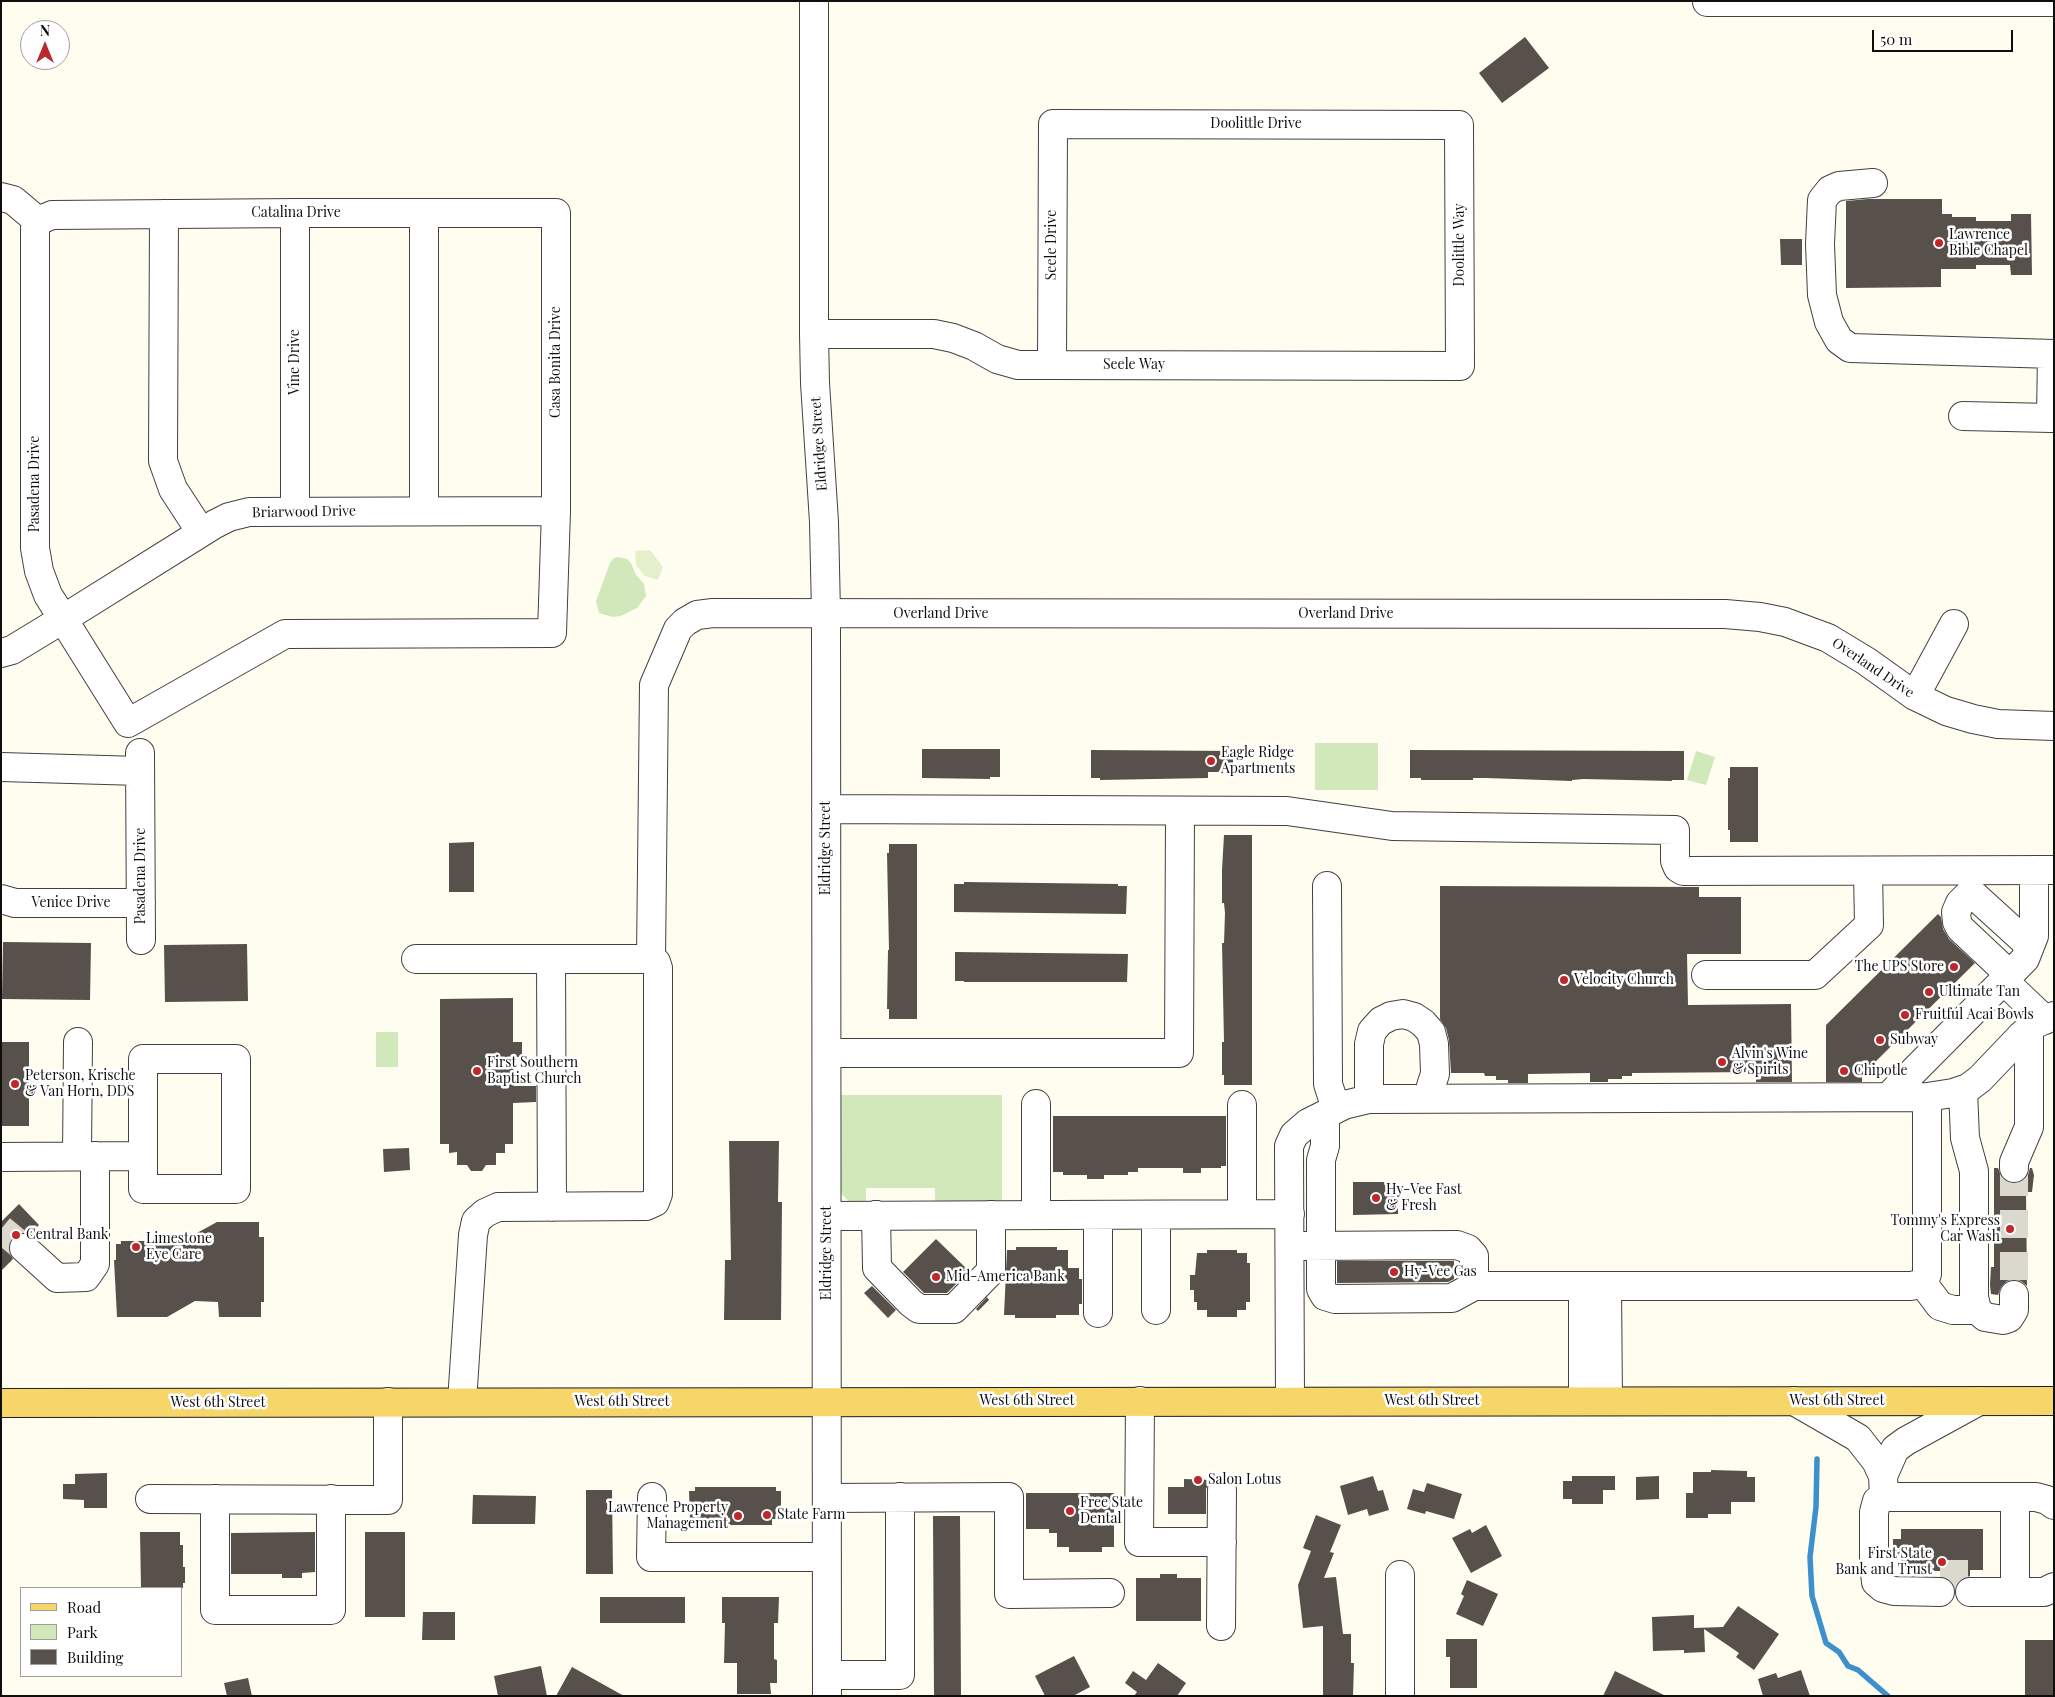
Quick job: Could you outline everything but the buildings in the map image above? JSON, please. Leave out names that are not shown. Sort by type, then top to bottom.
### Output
[{"type":"main road","name":"West 6th Street","points":[[1,1403],[2054,1401]]},
{"type":"street","name":"Eldridge Street","points":[[814,1],[814,334],[815,383],[824,522],[826,614],[827,1685]]},
{"type":"street","points":[[1707,2],[2054,2]]},
{"type":"street","name":"Doolittle Drive","points":[[1053,124],[1460,125]]},
{"type":"street","name":"Seele Drive","points":[[1052,365],[1053,124]]},
{"type":"street","name":"Doolittle Way","points":[[1460,125],[1460,366]]},
{"type":"street","points":[[1874,183],[1839,186],[1830,190],[1822,200],[1820,244],[1822,295],[1828,322],[1839,340],[1850,348],[2053,354],[2051,418],[1963,416]]},
{"type":"street","points":[[1,197],[13,200],[38,221]]},
{"type":"street","name":"Vine Drive","points":[[295,213],[295,511]]},
{"type":"street","points":[[424,213],[424,511]]},
{"type":"street","name":"Catalina Drive","points":[[38,221],[52,215],[556,213]]},
{"type":"street","name":"Casa Bonita Drive","points":[[128,723],[286,634],[552,633],[556,511],[556,213]]},
{"type":"street","points":[[164,214],[163,461],[173,489],[201,532]]},
{"type":"street","name":"Pasadena Drive","points":[[38,221],[34,228],[34,240],[35,548],[39,571],[48,595],[128,723]]},
{"type":"street","name":"Seele Way","points":[[814,334],[934,334],[953,338],[974,346],[997,359],[1018,365],[1460,366]]},
{"type":"street","name":"Briarwood Drive","points":[[1,653],[12,650],[201,532],[229,517],[249,512],[295,511],[556,511]]},
{"type":"street","name":"Overland Drive","points":[[651,959],[654,685],[678,629],[684,622],[698,615],[1725,614],[1760,617],[1785,622],[1828,638],[1866,661],[1915,696],[1946,711],[1998,724],[2054,726]]},
{"type":"street","points":[[1915,696],[1954,624]]},
{"type":"street","name":"Pasadena Drive","points":[[1,767],[140,762],[141,940]]},
{"type":"street","points":[[826,809],[1287,811],[1392,826],[1676,830],[1676,861],[1678,868],[1683,871],[2044,870],[2034,936],[2026,959],[1888,1097]]},
{"type":"street","points":[[827,1053],[1179,1053],[1180,811]]},
{"type":"street","points":[[1706,975],[1815,975],[1868,925],[1868,871]]},
{"type":"street","points":[[1327,886],[1328,1084],[1330,1112],[1321,1160],[1321,1289],[1325,1296],[1335,1298],[1452,1298],[1474,1286],[1910,1286],[1922,1282],[1927,1274],[1927,1097]]},
{"type":"street","points":[[2014,1168],[2014,1162],[2029,1127],[2043,1021],[2007,978],[1960,928],[1956,912],[1960,903],[1967,896],[1975,896],[2030,946]]},
{"type":"street","name":"Venice Drive","points":[[1,899],[16,903],[141,903]]},
{"type":"street","points":[[416,959],[651,959],[656,962],[658,968],[658,1194],[655,1202],[646,1206],[498,1207],[485,1213],[476,1221],[473,1235],[462,1402]]},
{"type":"street","points":[[551,959],[552,1207]]},
{"type":"street","points":[[1369,1099],[1369,1044],[1372,1031],[1381,1021],[1391,1016],[1403,1014],[1423,1023],[1431,1032],[1434,1044],[1435,1074],[1431,1086],[1431,1099]]},
{"type":"street","points":[[1290,1401],[1289,1146],[1294,1135],[1308,1123],[1330,1112],[1369,1099],[1927,1097],[1953,1094],[1980,1079],[2021,1036],[2043,1021]]},
{"type":"street","points":[[24,1248],[57,1278],[86,1277],[95,1264],[78,1042]]},
{"type":"street","points":[[143,1059],[236,1059],[236,1189],[143,1189],[143,1156],[143,1059]]},
{"type":"street","points":[[1962,1090],[1965,1138],[1974,1171],[1974,1297],[1977,1310],[1985,1317],[2003,1320],[2009,1318],[2014,1310],[2014,1295]]},
{"type":"street","points":[[1036,1104],[1036,1215]]},
{"type":"street","points":[[1242,1105],[1242,1214]]},
{"type":"street","points":[[1,1157],[143,1156]]},
{"type":"street","points":[[827,1216],[1290,1214]]},
{"type":"street","points":[[876,1215],[877,1268],[919,1309],[954,1309],[991,1271],[991,1215]]},
{"type":"street","points":[[1098,1215],[1098,1313]]},
{"type":"street","points":[[1156,1215],[1156,1310]]},
{"type":"street","points":[[1290,1246],[1457,1245],[1468,1249],[1474,1256],[1474,1286]]},
{"type":"street","points":[[1922,1282],[1940,1306],[1953,1310],[1977,1310]]},
{"type":"street","points":[[1595,1286],[1595,1401]]},
{"type":"street","points":[[1140,1401],[1140,1542],[1222,1542]]},
{"type":"street","points":[[1794,1401],[1858,1438],[1876,1461],[1884,1486]]},
{"type":"street","points":[[1940,1583],[1884,1570],[1875,1571],[1874,1512],[1895,1449],[1906,1440],[1979,1401]]},
{"type":"street","points":[[150,1499],[388,1500],[388,1402]]},
{"type":"street","points":[[1884,1486],[2015,1497],[2036,1497],[2054,1504]]},
{"type":"street","points":[[1222,1490],[1222,1626]]},
{"type":"street","points":[[652,1497],[651,1556],[827,1557]]},
{"type":"street","points":[[827,1685],[900,1675],[900,1497]]},
{"type":"street","points":[[827,1498],[1009,1497],[1009,1594],[1110,1593]]},
{"type":"street","points":[[2015,1497],[2015,1592]]},
{"type":"street","points":[[215,1499],[215,1610],[331,1610],[331,1499]]},
{"type":"street","points":[[1400,1575],[1400,1696]]},
{"type":"street","points":[[1970,1583],[2015,1592],[2044,1592],[2054,1587]]},
{"type":"green space","points":[[650,550],[663,567],[658,580],[645,576],[636,565],[635,551]]},
{"type":"green space","points":[[614,558],[627,559],[631,563],[636,575],[644,584],[646,596],[637,608],[621,616],[613,617],[599,613],[596,601],[610,563]]},
{"type":"green space","points":[[1315,743],[1378,743],[1378,790],[1315,790]]},
{"type":"green space","points":[[1696,751],[1715,757],[1706,785],[1687,780]]},
{"type":"green space","points":[[376,1032],[398,1032],[398,1067],[376,1067]]},
{"type":"green space","points":[[837,1095],[1002,1095],[1002,1204],[935,1204],[935,1188],[866,1188],[866,1204],[849,1202],[840,1192]]},
{"type":"waterway","points":[[1817,1459],[1816,1507],[1810,1557],[1812,1596],[1826,1643],[1839,1652],[1848,1666],[1858,1670],[1888,1696]]},
{"type":"tunnel","points":[[2014,1168],[2014,1295]]},
{"type":"tunnel","points":[[1,1229],[24,1248]]},
{"type":"tunnel","points":[[1940,1574],[1970,1574]]},
{"type":"place","name":"Lawrence Bible Chapel","points":[[1939,243]]},
{"type":"place","name":"Eagle Ridge Apartments","points":[[1211,761]]},
{"type":"place","name":"The UPS Store","points":[[1954,967]]},
{"type":"place","name":"Velocity Church","points":[[1564,980]]},
{"type":"place","name":"Ultimate Tan","points":[[1929,992]]},
{"type":"place","name":"Fruitful Acai Bowls","points":[[1905,1015]]},
{"type":"place","name":"Subway","points":[[1880,1040]]},
{"type":"place","name":"Alvin's Wine & Spirits","points":[[1722,1062]]},
{"type":"place","name":"First Southern Baptist Church","points":[[477,1071]]},
{"type":"place","name":"Chipotle","points":[[1844,1071]]},
{"type":"place","name":"Peterson, Krische & Van Horn, DDS","points":[[15,1084]]},
{"type":"place","name":"Hy-Vee Fast & Fresh","points":[[1376,1198]]},
{"type":"place","name":"Tommy's Express Car Wash","points":[[2010,1229]]},
{"type":"place","name":"Central Bank","points":[[16,1235]]},
{"type":"place","name":"Limestone Eye Care","points":[[136,1247]]},
{"type":"place","name":"Hy-Vee Gas","points":[[1394,1272]]},
{"type":"place","name":"Mid-America Bank","points":[[936,1277]]},
{"type":"place","name":"Salon Lotus","points":[[1198,1480]]},
{"type":"place","name":"Free State Dental","points":[[1070,1511]]},
{"type":"place","name":"State Farm","points":[[767,1515]]},
{"type":"place","name":"Lawrence Property Management","points":[[738,1516]]},
{"type":"place","name":"First State Bank and Trust","points":[[1942,1562]]}]
